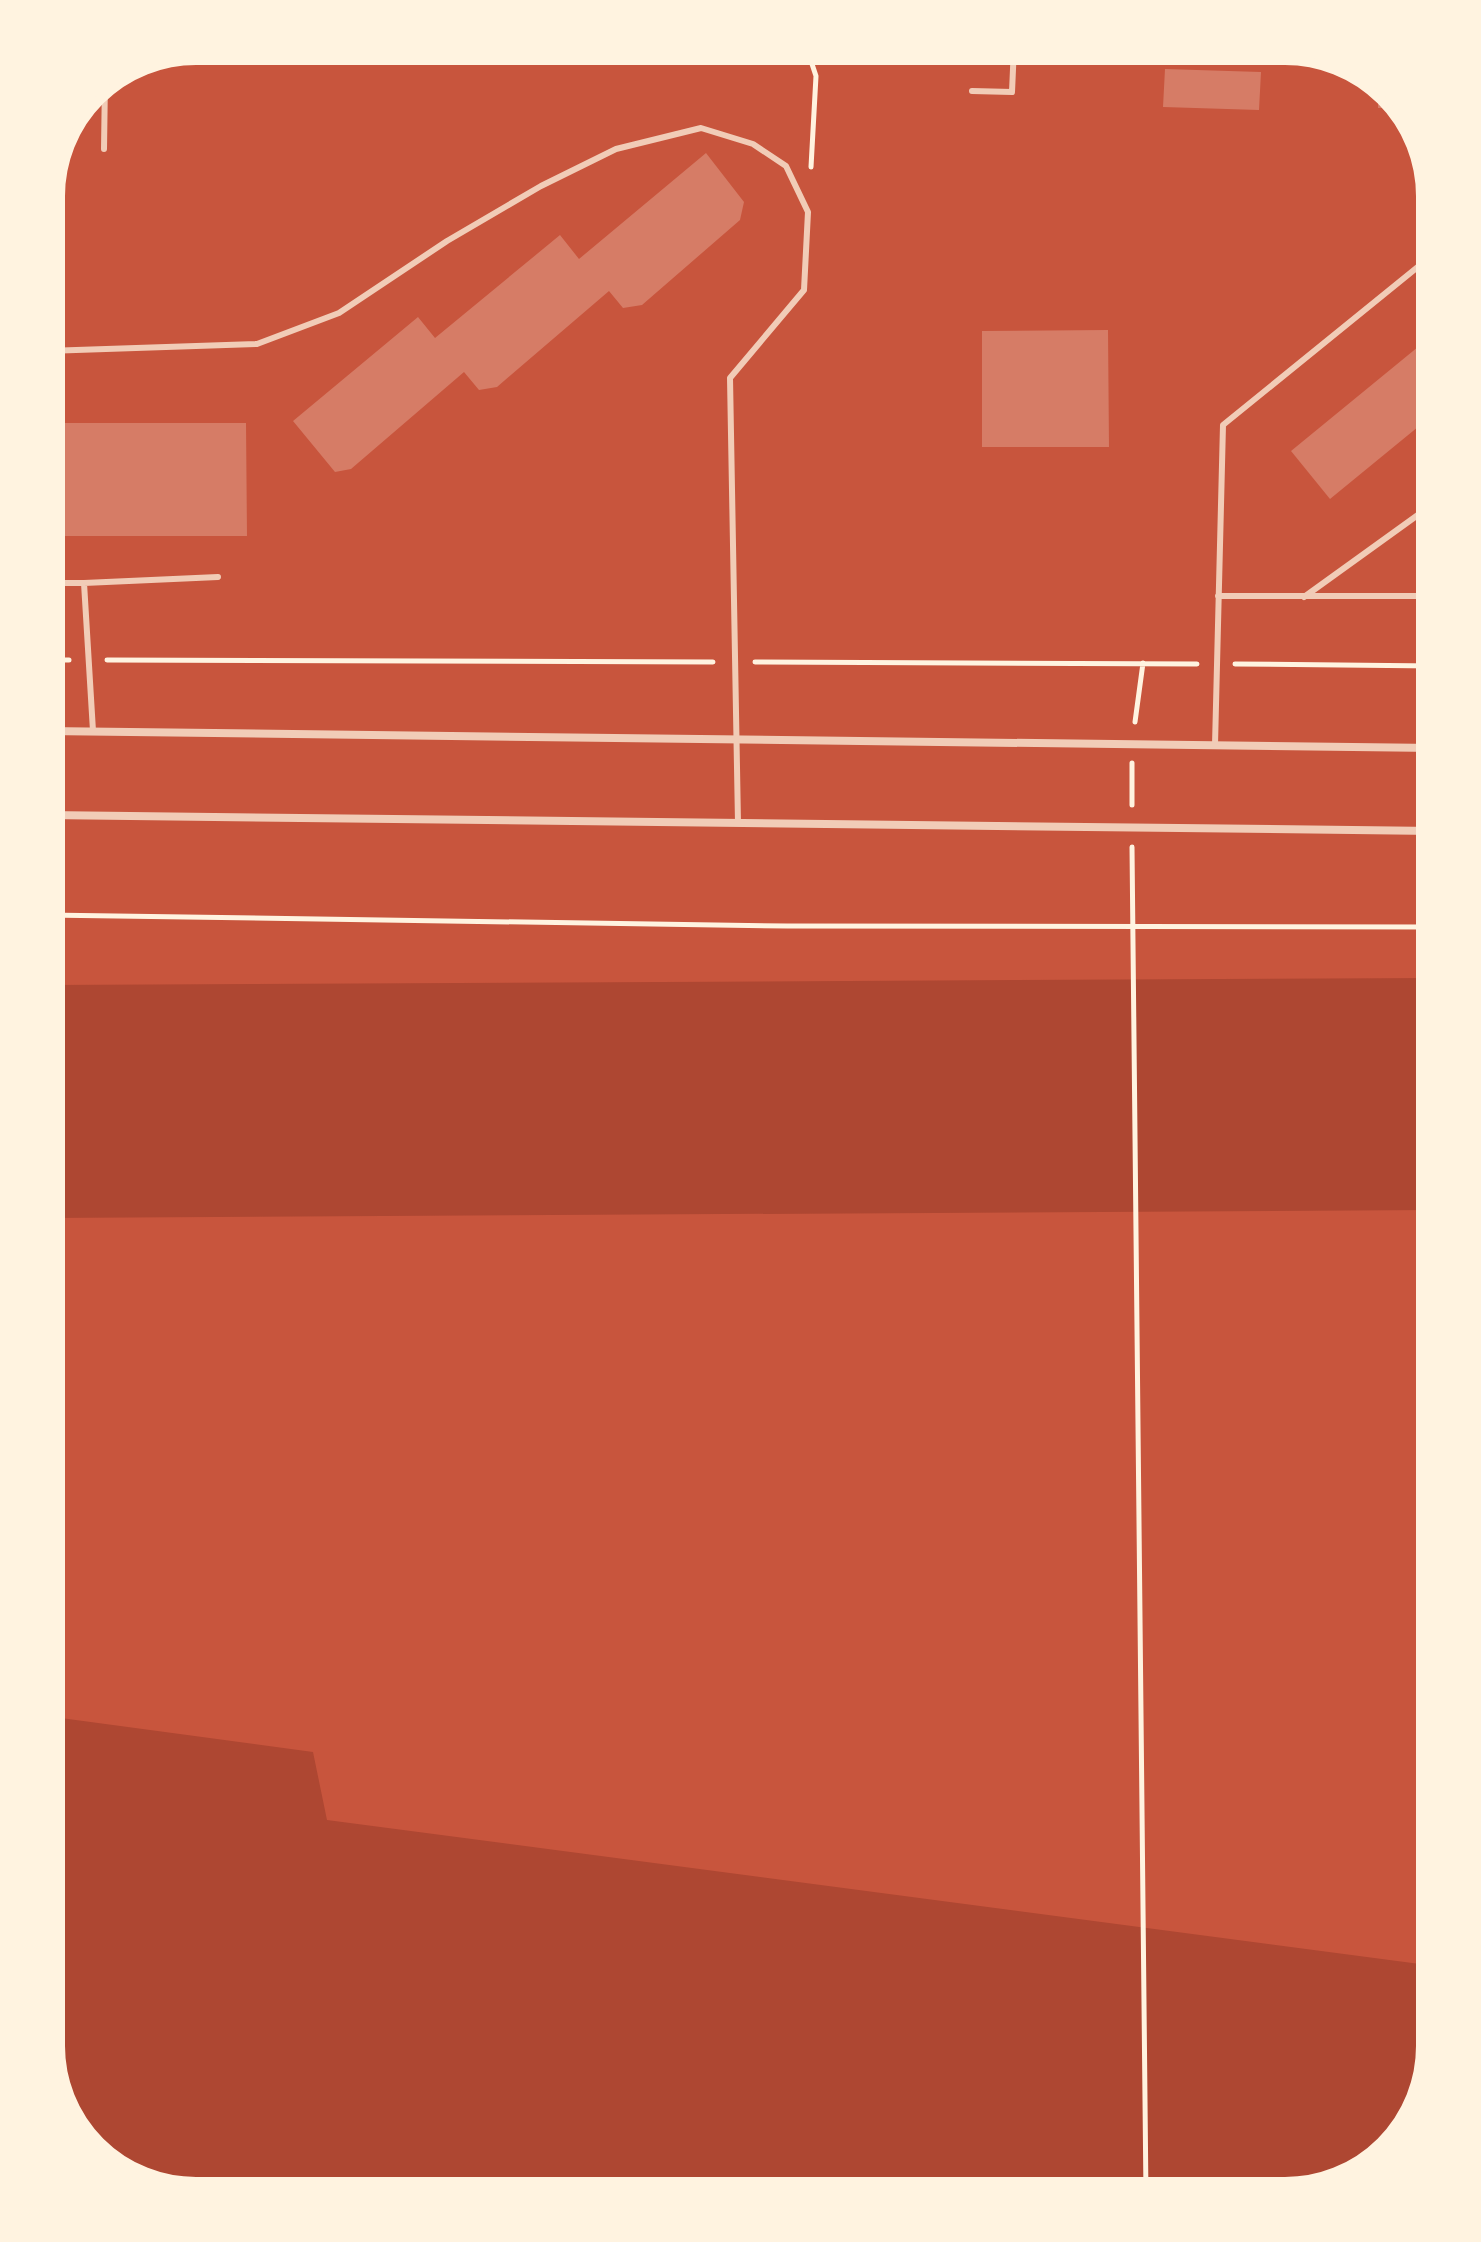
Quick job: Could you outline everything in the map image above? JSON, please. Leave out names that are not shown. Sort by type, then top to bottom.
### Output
[{"type":"street","points":[[60,731],[1421,748]]},
{"type":"street","points":[[60,815],[1421,831]]},
{"type":"lane","points":[[972,91],[1012,92],[1013,60]]},
{"type":"lane","points":[[104,149],[105,95]]},
{"type":"lane","points":[[60,351],[257,344],[339,313],[447,241],[541,186],[616,149],[701,128],[753,144],[786,166],[808,212],[804,290],[730,378],[738,823]]},
{"type":"lane","points":[[1215,745],[1223,425],[1421,264]]},
{"type":"lane","points":[[1304,597],[1421,513]]},
{"type":"lane","points":[[60,583],[218,577]]},
{"type":"lane","points":[[84,583],[93,731]]},
{"type":"lane","points":[[1218,596],[1421,596]]},
{"type":"path","points":[[808,212],[816,76],[811,60]]},
{"type":"path","points":[[1143,663],[1132,744],[1132,827],[1146,2182]]},
{"type":"path","points":[[60,915],[787,926],[1421,927]]},
{"type":"shaded area","points":[[1421,978],[1421,1210],[60,1218],[60,985]]},
{"type":"shaded area","points":[[60,1718],[313,1752],[327,1820],[1421,1964],[1420,2064],[1411,2098],[1403,2114],[1381,2142],[1368,2154],[1337,2172],[1303,2181],[187,2182],[144,2172],[128,2164],[88,2129],[70,2098],[61,2064]]},
{"type":"building","points":[[1165,69],[1261,72],[1259,110],[1163,107]]},
{"type":"building","points":[[1378,97],[1388,108],[1378,108]]},
{"type":"building","points":[[706,153],[744,202],[740,220],[642,305],[623,308],[609,291],[497,387],[479,390],[464,372],[351,469],[335,472],[293,421],[418,317],[435,338],[560,235],[579,259]]},
{"type":"building","points":[[1108,330],[1109,447],[982,447],[982,331]]},
{"type":"building","points":[[1421,344],[1421,424],[1330,499],[1291,451]]},
{"type":"building","points":[[60,423],[246,423],[247,536],[60,536]]}]
